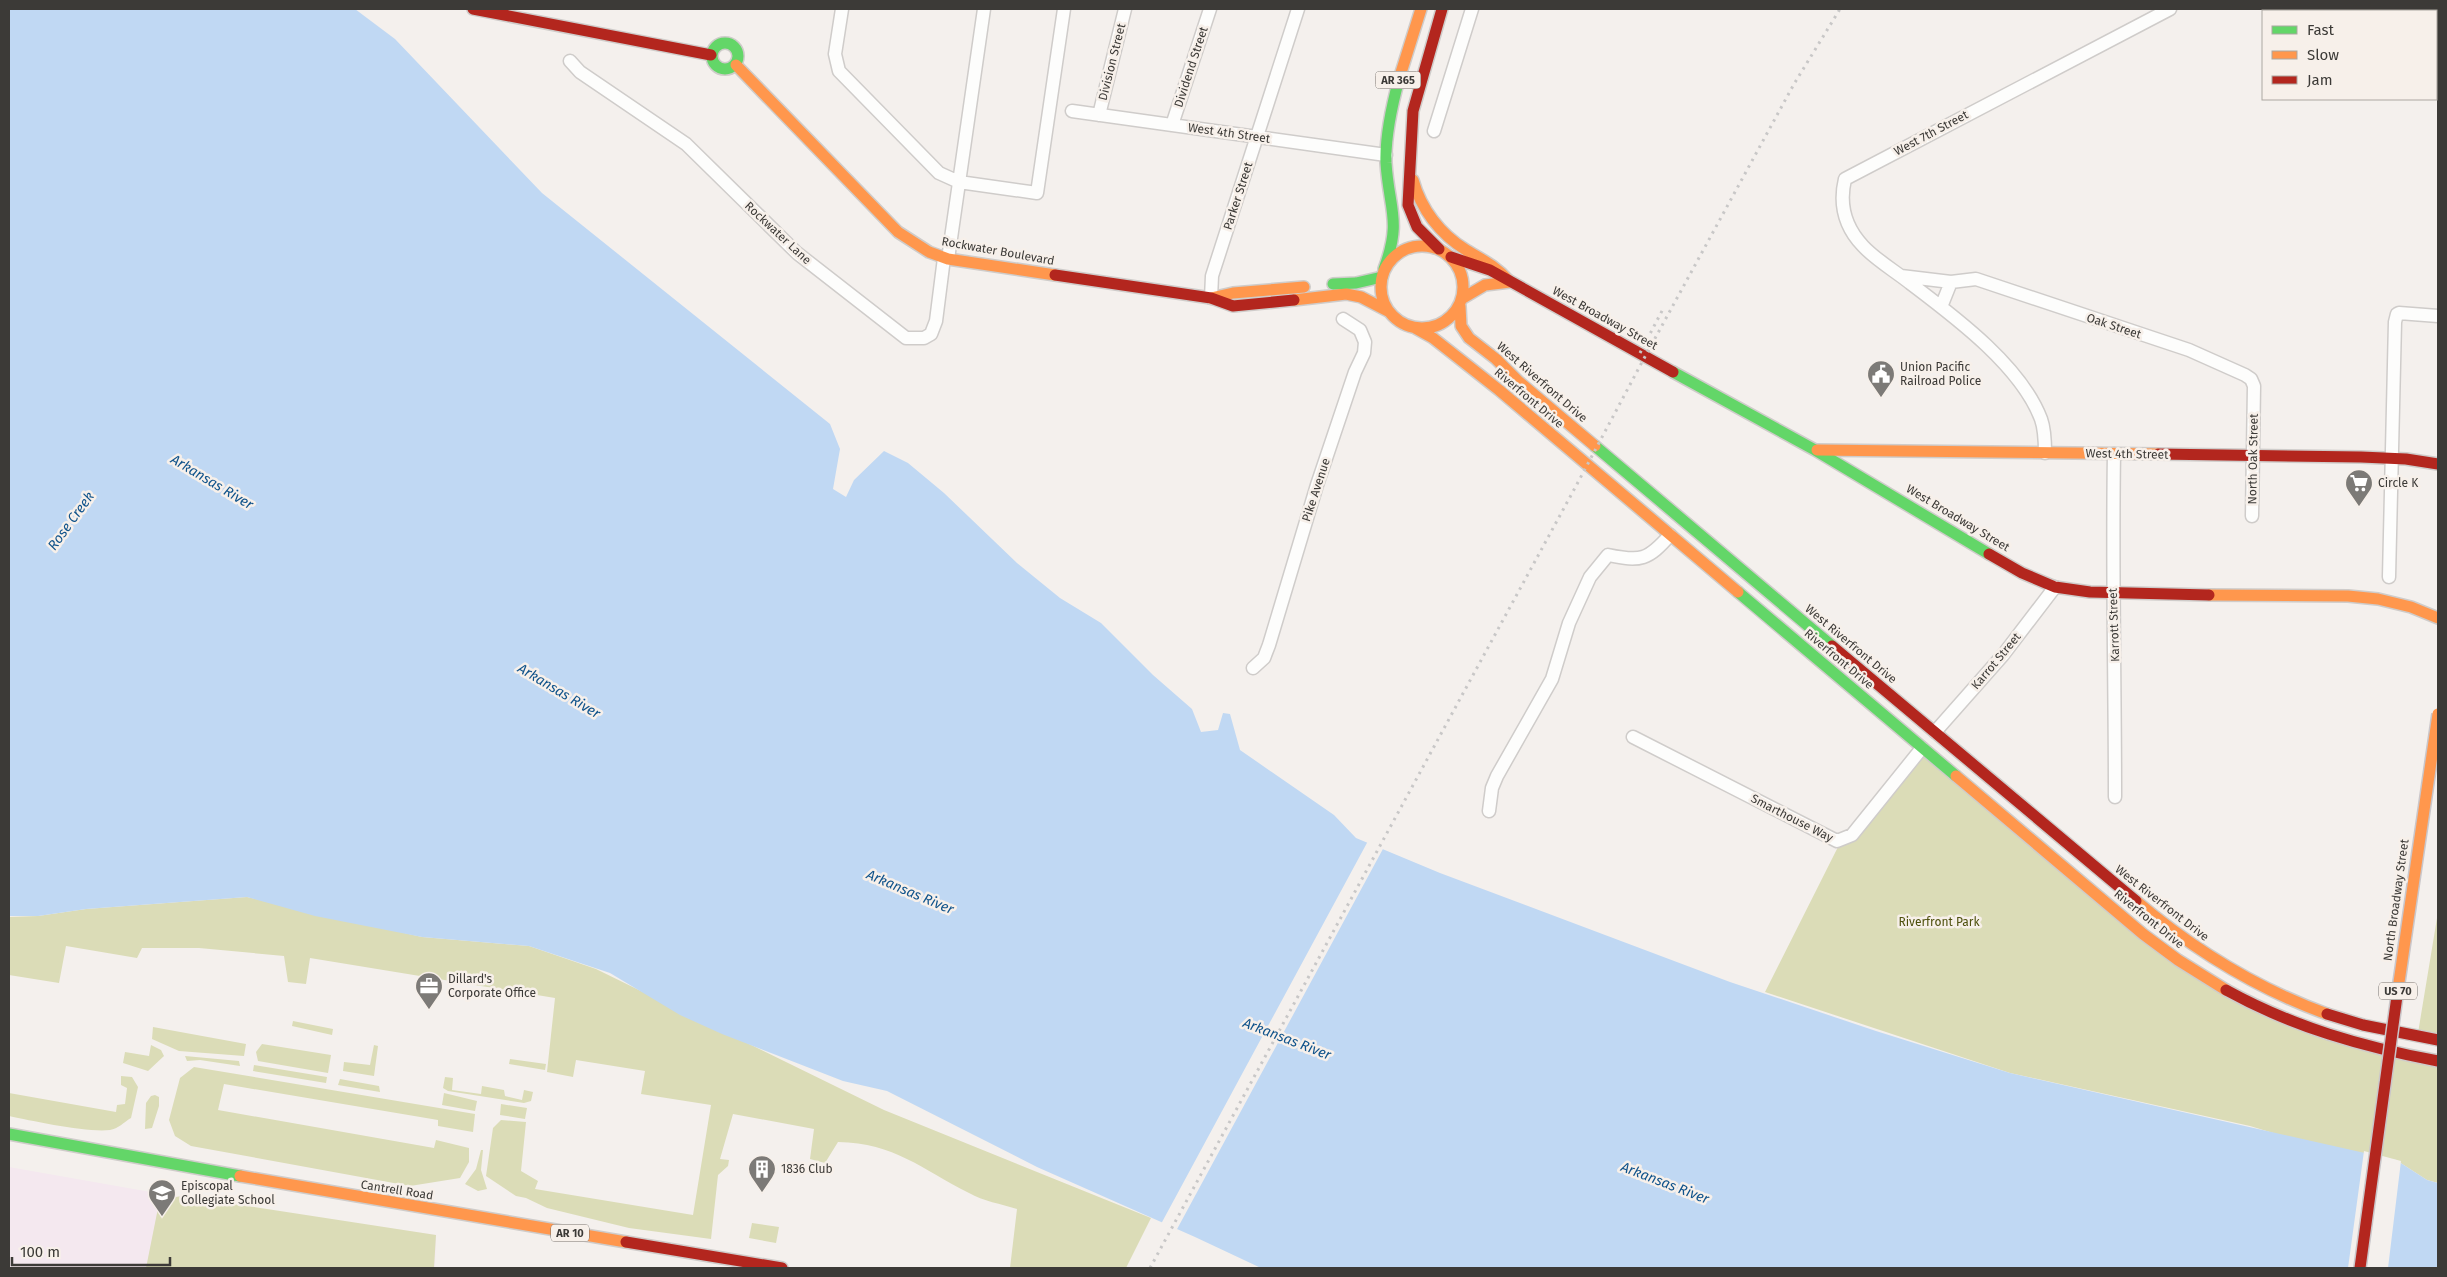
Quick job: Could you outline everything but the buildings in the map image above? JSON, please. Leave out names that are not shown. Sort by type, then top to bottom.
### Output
[{"type":"main road","points":[[473,9],[712,55],[712,61],[720,69],[726,70],[736,65]]},
{"type":"main road","name":"AR 365","points":[[1388,311],[1381,293],[1383,273],[1392,248],[1395,223],[1386,175],[1386,155],[1397,83],[1421,9]]},
{"type":"main road","name":"AR 365","points":[[1442,9],[1413,111],[1410,164],[1418,196],[1434,222],[1454,242],[1493,265],[1510,282]]},
{"type":"main road","name":"Rockwater Boulevard","points":[[712,55],[717,46],[727,43],[733,45],[739,54],[736,65],[898,232],[915,245],[946,258],[1211,298],[1233,306],[1346,294],[1368,300],[1388,311]]},
{"type":"main road","points":[[1410,164],[1408,205],[1411,216],[1423,235],[1447,254],[1460,274],[1461,302]]},
{"type":"main road","points":[[1383,273],[1396,255],[1412,246],[1428,246],[1447,254]]},
{"type":"main road","name":"West Broadway Street","points":[[1447,254],[1490,270],[1815,450],[2022,573],[2055,587],[2090,592],[2298,597],[2348,596],[2395,602],[2438,618]]},
{"type":"main road","name":"Rockwater Boulevard","points":[[1211,298],[1233,293],[1356,283],[1383,273]]},
{"type":"main road","points":[[1388,311],[1396,320],[1415,328],[1436,326],[1445,322],[1461,302],[1478,286],[1497,282],[1510,282]]},
{"type":"main road","name":"West Riverfront Drive","points":[[1461,302],[1460,325],[1466,338],[1496,358],[1518,381],[2169,929],[2219,964],[2252,983],[2300,1005],[2344,1021],[2403,1035],[2438,1040]]},
{"type":"main road","name":"Riverfront Drive","points":[[1415,328],[1433,338],[1499,390],[2161,948],[2214,985],[2250,1004],[2313,1031],[2358,1045],[2438,1061]]},
{"type":"main road","name":"West 4th Street","points":[[1815,450],[2392,458],[2438,464]]},
{"type":"main road","name":"North Broadway Street","points":[[2360,1268],[2426,784],[2438,714]]},
{"type":"main road","points":[[1922,748],[1935,732]]},
{"type":"main road","name":"Cantrell Road","points":[[9,1134],[358,1198],[782,1268]]},
{"type":"street","points":[[842,9],[835,54],[839,72],[938,173],[959,182],[1038,193],[1064,9]]},
{"type":"street","points":[[946,258],[959,182],[983,9]]},
{"type":"street","name":"Division Street","points":[[1099,115],[1125,9]]},
{"type":"street","name":"Dividend Street","points":[[1172,125],[1210,9]]},
{"type":"street","name":"Parker Street","points":[[1211,298],[1212,276],[1298,9]]},
{"type":"street","points":[[1434,131],[1472,9]]},
{"type":"street","name":"West 7th Street","points":[[1941,306],[1867,250],[1852,229],[1841,205],[1845,179],[2170,9]]},
{"type":"street","name":"Rockwater Lane","points":[[570,61],[580,72],[686,144],[797,253],[906,338],[924,338],[931,334],[936,321],[946,258]]},
{"type":"street","name":"West 4th Street","points":[[1072,111],[1386,155]]},
{"type":"street","name":"Oak Street","points":[[1901,276],[1951,282],[1976,279],[2196,353],[2251,379],[2254,386],[2254,403]]},
{"type":"street","points":[[1951,282],[1941,306],[1985,344],[2016,379],[2041,421],[2045,453]]},
{"type":"street","points":[[2389,577],[2394,359],[2397,314],[2438,316]]},
{"type":"street","name":"Pike Avenue","points":[[1253,668],[1264,658],[1317,485],[1355,372],[1364,353],[1365,342],[1360,330],[1343,319]]},
{"type":"street","name":"North Oak Street","points":[[2252,516],[2254,403]]},
{"type":"street","name":"Karrott Street","points":[[2114,454],[2115,797]]},
{"type":"street","points":[[1489,811],[1492,788],[1497,776],[1552,678],[1569,622],[1590,577],[1608,555],[1631,560],[1641,559],[1656,551],[1670,535]]},
{"type":"street","name":"Karrot Street","points":[[1935,732],[2003,655],[2055,587]]},
{"type":"street","name":"Smarthouse Way","points":[[1632,737],[1836,841],[1852,835],[1922,748]]},
{"type":"shaded area","name":"Episcopal Collegiate School","points":[[9,1167],[196,1200],[436,1235],[435,1268],[9,1268]]},
{"type":"green space","name":"Riverfront Park","points":[[1922,748],[2143,934],[2250,1004],[2438,1061],[2438,1183],[2427,1180],[2396,1160],[2300,1141],[2250,1126],[2010,1073],[1765,992],[1841,841]]},
{"type":"green space","points":[[247,897],[422,937],[529,946],[596,969],[884,1110],[1151,1218],[1126,1268],[1010,1268],[1017,1209],[974,1196],[907,1159],[876,1147],[858,1143],[838,1142],[825,1163],[810,1159],[814,1129],[733,1114],[720,1159],[729,1160],[728,1166],[718,1175],[711,1239],[629,1228],[547,1208],[526,1198],[516,1196],[486,1176],[493,1128],[501,1120],[526,1122],[521,1171],[538,1181],[535,1189],[693,1215],[711,1105],[641,1094],[645,1071],[576,1060],[573,1077],[547,1072],[555,998],[310,958],[306,984],[288,982],[284,956],[199,948],[142,948],[137,958],[66,946],[59,983],[9,975],[9,917],[38,916],[86,909]]},
{"type":"green space","points":[[2438,912],[2438,1035],[2418,1033]]},
{"type":"green space","points":[[293,1021],[333,1029],[332,1035],[292,1026]]},
{"type":"green space","points":[[153,1027],[246,1044],[244,1056],[179,1051],[152,1039]]},
{"type":"green space","points":[[262,1044],[331,1055],[328,1073],[258,1061],[256,1052]]},
{"type":"green space","points":[[151,1045],[161,1050],[164,1056],[148,1071],[123,1063],[125,1052],[149,1056]]},
{"type":"green space","points":[[374,1045],[378,1046],[374,1076],[343,1071],[344,1062],[370,1065]]},
{"type":"green space","points":[[185,1056],[239,1061],[240,1066],[200,1060],[187,1061]]},
{"type":"green space","points":[[510,1059],[546,1064],[545,1070],[509,1064]]},
{"type":"green space","points":[[254,1065],[327,1077],[326,1083],[253,1071]]},
{"type":"green space","points":[[194,1067],[475,1114],[473,1132],[438,1126],[438,1120],[224,1084],[218,1110],[434,1148],[436,1140],[469,1148],[469,1162],[460,1178],[410,1186],[191,1146],[175,1136],[169,1120],[180,1078]]},
{"type":"green space","points":[[121,1076],[132,1077],[138,1087],[131,1118],[113,1129],[75,1128],[9,1116],[9,1093],[116,1112],[117,1105],[125,1104],[127,1088],[121,1085]]},
{"type":"green space","points":[[445,1077],[453,1078],[452,1090],[481,1094],[482,1086],[504,1090],[505,1096],[522,1100],[524,1090],[533,1092],[531,1101],[524,1103],[448,1091],[443,1088]]},
{"type":"green space","points":[[340,1079],[379,1086],[380,1092],[338,1085]]},
{"type":"green space","points":[[444,1093],[477,1101],[475,1111],[442,1105]]},
{"type":"green space","points":[[151,1096],[159,1097],[159,1106],[152,1128],[145,1129],[146,1103]]},
{"type":"green space","points":[[501,1104],[527,1108],[525,1119],[500,1115]]},
{"type":"green space","points":[[481,1150],[483,1150],[481,1170],[487,1189],[478,1191],[465,1184],[476,1169]]},
{"type":"green space","points":[[182,1196],[436,1235],[434,1268],[146,1268],[158,1208],[170,1198]]},
{"type":"green space","points":[[752,1223],[779,1227],[776,1243],[749,1238]]},
{"type":"water","points":[[9,9],[355,9],[395,39],[542,193],[830,424],[840,449],[833,489],[846,497],[854,480],[884,451],[908,463],[944,493],[1017,563],[1060,598],[1101,623],[1153,675],[1192,709],[1201,732],[1218,730],[1223,713],[1230,714],[1240,750],[1334,815],[1356,838],[1440,873],[1730,982],[2010,1073],[2396,1160],[2427,1180],[2438,1183],[2438,1268],[1261,1268],[1037,1167],[887,1091],[843,1081],[722,1034],[680,1015],[610,973],[529,946],[422,937],[315,916],[247,897],[86,909],[38,916],[9,916]]},
{"type":"pier","points":[[1368,841],[1384,847],[1176,1231],[1161,1224]]},
{"type":"pier","points":[[2364,1151],[2401,1161],[2388,1268],[2348,1268]]},
{"type":"railway","points":[[1150,1268],[1794,84],[1840,9]]},
{"type":"railway","points":[[1640,353],[1663,309]]},
{"type":"traffic: fast","points":[[725,43],[735,46],[738,56],[735,66],[725,69],[715,66],[712,56],[715,46],[725,43]]},
{"type":"traffic: fast","points":[[1384,269],[1393,226],[1386,163],[1387,142],[1399,79]]},
{"type":"traffic: fast","points":[[1333,284],[1356,283],[1382,277]]},
{"type":"traffic: fast","points":[[1673,372],[1815,450],[1989,554]]},
{"type":"traffic: fast","points":[[1595,446],[1832,646]]},
{"type":"traffic: fast","points":[[1738,592],[1956,776]]},
{"type":"traffic: fast","points":[[9,1134],[240,1176]]},
{"type":"traffic: slow","points":[[1399,79],[1421,9]]},
{"type":"traffic: slow","points":[[736,65],[898,232],[929,252],[948,259],[1055,275]]},
{"type":"traffic: slow","points":[[1413,180],[1426,211],[1440,228],[1457,244],[1495,268],[1510,282]]},
{"type":"traffic: slow","points":[[1414,246],[1430,246],[1445,253],[1456,264],[1463,279],[1463,287],[1460,303],[1451,316],[1430,328],[1414,328],[1399,321],[1388,310],[1381,295],[1381,279],[1388,264],[1399,253],[1414,246]]},
{"type":"traffic: slow","points":[[1463,298],[1485,285],[1510,282]]},
{"type":"traffic: slow","points":[[1211,298],[1233,293],[1304,287]]},
{"type":"traffic: slow","points":[[1294,300],[1346,294],[1361,297],[1388,311]]},
{"type":"traffic: slow","points":[[1460,306],[1461,326],[1469,338],[1496,359],[1518,381],[1595,446]]},
{"type":"traffic: slow","points":[[1415,328],[1433,338],[1499,390],[1738,592]]},
{"type":"traffic: slow","points":[[1817,450],[2158,454]]},
{"type":"traffic: slow","points":[[2209,595],[2348,596],[2378,599],[2411,607],[2438,618]]},
{"type":"traffic: slow","points":[[2397,996],[2438,714]]},
{"type":"traffic: slow","points":[[1956,776],[2143,934],[2178,960],[2226,990]]},
{"type":"traffic: slow","points":[[2136,901],[2180,936],[2226,966],[2300,1004],[2327,1014]]},
{"type":"traffic: slow","points":[[240,1176],[626,1242]]},
{"type":"traffic: jam","points":[[473,9],[711,55]]},
{"type":"traffic: jam","points":[[1439,249],[1417,227],[1408,205],[1413,111],[1442,9]]},
{"type":"traffic: jam","points":[[1451,257],[1490,270],[1673,372]]},
{"type":"traffic: jam","points":[[1055,275],[1211,298],[1233,306],[1294,300]]},
{"type":"traffic: jam","points":[[2158,454],[2361,457],[2406,459],[2438,464]]},
{"type":"traffic: jam","points":[[1989,554],[2022,573],[2055,587],[2090,592],[2209,595]]},
{"type":"traffic: jam","points":[[1832,646],[2136,901]]},
{"type":"traffic: jam","points":[[2226,990],[2277,1015],[2329,1034],[2383,1049],[2438,1061]]},
{"type":"traffic: jam","points":[[2360,1268],[2397,996]]},
{"type":"traffic: jam","points":[[2327,1014],[2363,1025],[2438,1040]]},
{"type":"traffic: jam","points":[[626,1242],[782,1268]]},
{"type":"place","name":"Union Pacific Railroad Police","points":[[1881,398]]},
{"type":"place","name":"Circle K","points":[[2359,507]]},
{"type":"place","name":"Dillard's Corporate Office","points":[[429,1010]]},
{"type":"place","name":"1836 Club","points":[[762,1193]]},
{"type":"place","name":"Episcopal Collegiate School","points":[[162,1217]]},
{"type":"water label","name":"Arkansas River","points":[[212,482]]},
{"type":"water label","name":"Rose Creek","points":[[71,521]]},
{"type":"water label","name":"Arkansas River","points":[[559,691]]},
{"type":"water label","name":"Arkansas River","points":[[910,892]]},
{"type":"water label","name":"Arkansas River","points":[[1287,1039]]},
{"type":"water label","name":"Arkansas River","points":[[1665,1183]]}]
